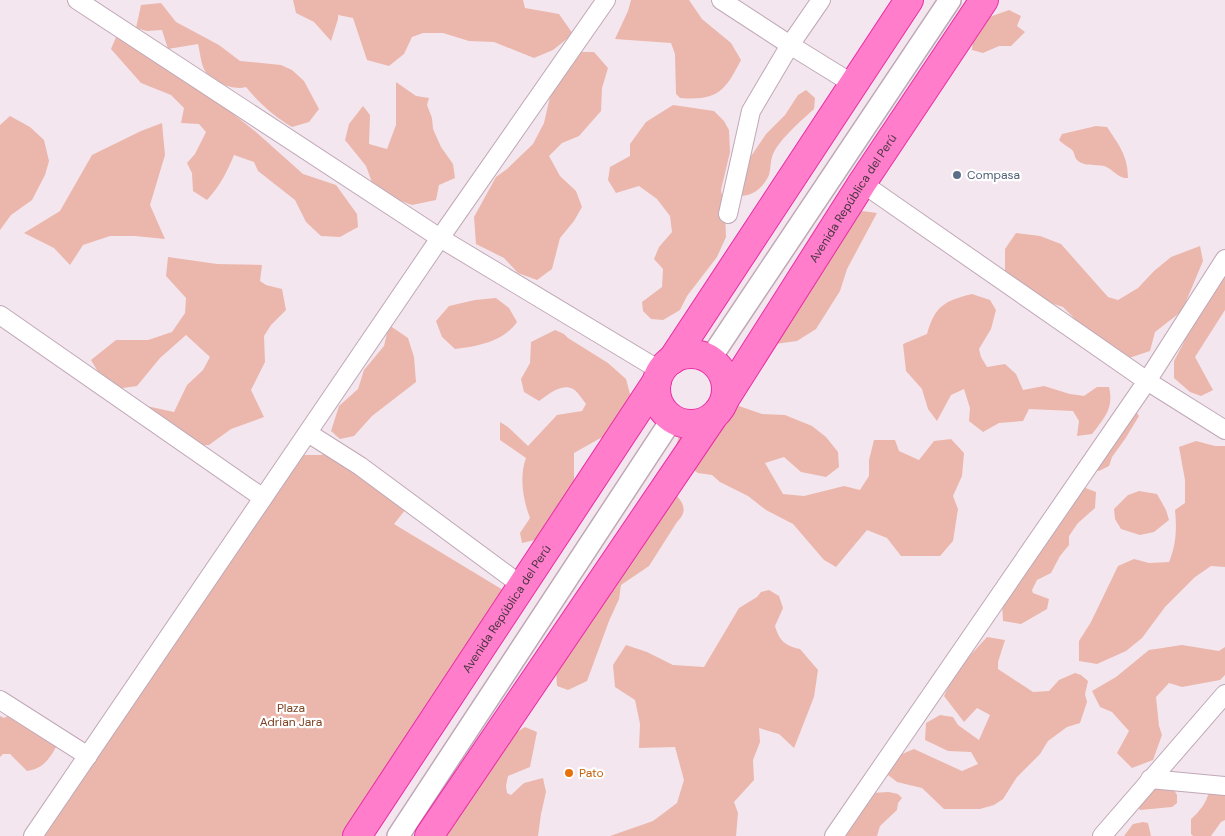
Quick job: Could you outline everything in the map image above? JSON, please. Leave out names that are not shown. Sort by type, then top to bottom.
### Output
[{"type":"highway","name":"Avenida República del Perú","points":[[357,836],[909,0]]},
{"type":"highway","name":"Avenida República del Perú","points":[[430,836],[719,408],[862,182],[984,0]]},
{"type":"highway","points":[[695,354],[710,360],[717,365],[727,386],[719,408],[703,423],[693,425],[682,424],[672,419],[658,403],[656,392],[663,371],[683,355],[695,354]]},
{"type":"street","points":[[78,0],[440,238],[663,371]]},
{"type":"street","points":[[33,836],[440,238],[606,0]]},
{"type":"street","points":[[722,0],[790,46],[853,84]]},
{"type":"street","points":[[728,214],[751,111],[790,46],[821,0]]},
{"type":"street","points":[[710,360],[950,0]]},
{"type":"street","points":[[862,182],[1147,381],[1225,430]]},
{"type":"street","points":[[834,836],[1147,381],[1225,259]]},
{"type":"street","points":[[0,315],[263,498]]},
{"type":"street","points":[[398,836],[672,419]]},
{"type":"street","points":[[308,432],[360,466],[521,585]]},
{"type":"street","points":[[1102,836],[1225,694]]},
{"type":"street","points":[[0,700],[88,756]]},
{"type":"street","points":[[1150,779],[1225,786]]},
{"type":"green space","points":[[293,0],[523,0],[525,8],[559,14],[573,34],[553,50],[534,58],[494,42],[469,41],[443,33],[423,33],[412,37],[404,54],[389,66],[367,60],[353,18],[338,15],[331,41],[314,22],[296,13]]},
{"type":"green space","points":[[631,0],[689,0],[702,19],[731,43],[741,60],[725,86],[719,92],[703,98],[680,98],[676,94],[675,54],[671,43],[615,39]]},
{"type":"green space","points":[[161,3],[176,22],[219,45],[240,61],[281,65],[292,70],[304,81],[319,109],[309,122],[292,127],[267,109],[246,87],[230,87],[208,75],[202,65],[198,44],[168,49],[162,30],[147,31],[136,28],[141,5]]},
{"type":"green space","points":[[1009,10],[1021,16],[1017,26],[1025,32],[1011,46],[999,46],[983,53],[972,50],[974,27],[984,19]]},
{"type":"green space","points":[[117,35],[208,94],[256,132],[303,174],[336,185],[357,214],[358,227],[340,237],[321,236],[306,222],[295,200],[258,171],[254,162],[234,155],[223,179],[207,200],[193,191],[192,173],[187,163],[195,154],[206,132],[199,124],[181,123],[184,108],[171,95],[141,83],[111,49]]},
{"type":"green space","points":[[571,52],[594,52],[608,68],[602,88],[601,111],[579,136],[562,143],[549,156],[560,176],[576,191],[582,207],[574,221],[560,238],[552,269],[537,280],[518,273],[504,258],[476,244],[474,217],[496,177],[533,144],[544,123],[550,97]]},
{"type":"green space","points":[[396,82],[416,96],[429,98],[427,105],[432,118],[433,129],[441,147],[453,164],[455,178],[439,185],[436,200],[412,205],[388,196],[373,185],[366,166],[345,140],[349,124],[363,106],[370,115],[369,144],[387,149],[396,125]]},
{"type":"green space","points":[[806,90],[815,98],[814,109],[792,129],[777,147],[772,158],[769,175],[764,184],[749,195],[739,196],[743,168],[766,134],[785,115],[798,95]]},
{"type":"green space","points":[[673,105],[714,111],[724,121],[729,130],[730,152],[721,190],[725,212],[726,237],[717,257],[687,296],[680,310],[663,320],[651,319],[643,311],[642,302],[662,287],[663,269],[654,259],[659,247],[672,232],[670,216],[657,199],[639,186],[616,193],[608,180],[610,167],[630,156],[630,144],[646,122]]},
{"type":"green space","points":[[10,116],[30,127],[44,140],[49,161],[45,175],[32,200],[11,215],[0,230],[0,125]]},
{"type":"green space","points":[[162,123],[165,155],[150,205],[165,239],[110,236],[83,245],[70,265],[54,248],[24,233],[60,211],[92,155]]},
{"type":"green space","points":[[1096,126],[1107,127],[1119,145],[1125,157],[1128,178],[1121,177],[1104,166],[1080,162],[1076,159],[1072,150],[1059,140],[1062,134]]},
{"type":"green space","points":[[862,211],[877,213],[847,269],[840,291],[816,329],[797,341],[775,344],[848,224]]},
{"type":"green space","points":[[1016,233],[1040,236],[1061,244],[1108,297],[1118,300],[1138,288],[1171,257],[1200,246],[1203,261],[1182,311],[1155,332],[1150,351],[1120,361],[1081,332],[1073,317],[1063,307],[999,286],[1005,270],[1005,249]]},
{"type":"green space","points":[[168,257],[217,264],[262,265],[260,281],[266,285],[282,289],[286,310],[271,325],[264,336],[265,362],[251,390],[264,417],[231,429],[209,445],[177,446],[142,405],[174,412],[187,385],[203,370],[210,357],[186,335],[160,358],[137,386],[109,390],[91,360],[116,340],[148,340],[172,332],[185,313],[186,298],[166,276]]},
{"type":"green space","points":[[1225,275],[1225,310],[1195,357],[1213,390],[1201,396],[1190,392],[1174,378],[1174,361],[1184,342],[1199,304]]},
{"type":"green space","points":[[972,294],[990,300],[996,310],[991,329],[979,349],[987,367],[1005,364],[1016,374],[1023,390],[1044,386],[1084,396],[1097,387],[1109,387],[1109,407],[1092,434],[1077,436],[1079,421],[1073,411],[1029,409],[1023,421],[999,423],[983,432],[969,421],[970,408],[964,389],[951,395],[937,421],[928,409],[922,389],[906,371],[903,344],[927,334],[933,317],[942,306],[954,299]]},
{"type":"green space","points":[[496,298],[509,308],[517,322],[511,329],[489,342],[455,349],[442,337],[436,321],[449,306],[475,300]]},
{"type":"green space","points":[[389,325],[408,338],[414,357],[416,382],[372,416],[354,436],[340,439],[331,431],[339,406],[358,389],[364,370],[384,346]]},
{"type":"green space","points":[[555,330],[608,363],[626,379],[631,398],[606,435],[574,453],[574,484],[542,535],[535,540],[522,543],[520,533],[530,518],[525,504],[523,488],[526,458],[500,440],[500,422],[528,446],[557,415],[582,411],[586,404],[577,392],[564,387],[555,390],[539,401],[524,392],[521,379],[530,363],[531,342]]},
{"type":"green space","points":[[739,406],[762,414],[785,415],[812,426],[826,437],[838,452],[839,467],[826,477],[801,472],[784,457],[765,463],[783,494],[804,496],[844,486],[860,490],[869,476],[869,460],[874,440],[895,440],[899,451],[919,460],[934,441],[951,439],[964,453],[962,476],[953,496],[958,509],[953,541],[940,556],[901,556],[887,538],[867,530],[836,567],[824,560],[793,524],[766,510],[748,496],[720,482],[712,475],[698,473],[689,467],[675,451],[681,427],[710,409]]},
{"type":"green space","points":[[1134,409],[1139,416],[1112,457],[1109,466],[1099,471],[1094,469]]},
{"type":"green space","points":[[1196,441],[1215,446],[1225,446],[1225,567],[1211,566],[1195,577],[1165,607],[1142,638],[1126,651],[1097,664],[1079,661],[1079,641],[1091,622],[1118,566],[1134,559],[1149,563],[1169,562],[1175,537],[1175,510],[1185,503],[1185,480],[1179,447]]},
{"type":"green space","name":"Plaza Adrian Jara","points":[[331,451],[406,509],[394,524],[508,593],[349,836],[33,836],[296,455],[321,455]]},
{"type":"green space","points":[[1083,487],[1096,492],[1095,508],[1078,523],[1069,536],[1069,545],[1060,556],[1051,573],[1037,580],[1032,590],[1033,593],[1049,599],[1047,609],[1021,624],[1003,621],[1002,603]]},
{"type":"green space","points":[[1139,491],[1157,494],[1169,520],[1154,532],[1140,535],[1121,529],[1115,519],[1114,509],[1128,495]]},
{"type":"green space","points":[[676,495],[684,508],[682,515],[649,566],[621,585],[619,599],[587,681],[568,690],[557,686],[556,671],[614,536]]},
{"type":"green space","points":[[769,590],[779,596],[783,608],[775,626],[778,635],[783,642],[800,649],[818,670],[814,697],[794,748],[779,734],[759,728],[760,742],[753,760],[754,780],[734,802],[738,813],[736,836],[610,836],[653,821],[677,803],[684,780],[675,747],[639,748],[640,724],[635,700],[615,687],[613,665],[626,645],[647,652],[673,665],[704,667],[739,608],[757,597],[761,592]]},
{"type":"green space","points":[[987,637],[1005,640],[998,662],[998,669],[1033,692],[1049,691],[1059,680],[1075,673],[1088,681],[1085,694],[1087,702],[1080,723],[1067,727],[1048,741],[1040,754],[1017,777],[1003,799],[994,805],[980,809],[944,809],[922,788],[897,782],[888,775],[889,769],[896,758],[914,749],[962,771],[978,764],[971,752],[948,751],[925,740],[926,723],[940,715],[953,717],[958,725],[979,740],[990,715],[977,708],[964,722],[944,696],[955,672]]},
{"type":"green space","points":[[1182,645],[1219,651],[1225,647],[1225,675],[1220,680],[1182,687],[1169,683],[1156,697],[1159,726],[1162,735],[1153,760],[1132,768],[1117,753],[1129,731],[1112,712],[1100,707],[1092,691],[1116,677],[1149,650]]},
{"type":"green space","points":[[0,716],[4,718],[8,716],[54,738],[56,747],[45,763],[27,771],[10,754],[3,754],[0,757]]},
{"type":"green space","points":[[525,727],[537,732],[530,767],[508,776],[506,786],[507,793],[511,795],[524,783],[543,778],[546,792],[538,836],[433,836],[481,754]]},
{"type":"green space","points":[[1171,785],[1177,795],[1177,803],[1172,807],[1140,810],[1134,800],[1158,787]]},
{"type":"green space","points":[[1225,788],[1225,820],[1221,822],[1211,836],[1193,836],[1191,834],[1191,819],[1202,807],[1209,792]]},
{"type":"green space","points":[[889,792],[898,794],[902,798],[898,803],[897,810],[880,826],[877,836],[835,836],[871,793]]},
{"type":"green space","points":[[1148,823],[1151,836],[1124,836],[1133,824]]},
{"type":"place","name":"Compasa","points":[[957,175]]},
{"type":"place","name":"Pato","points":[[569,773]]}]
